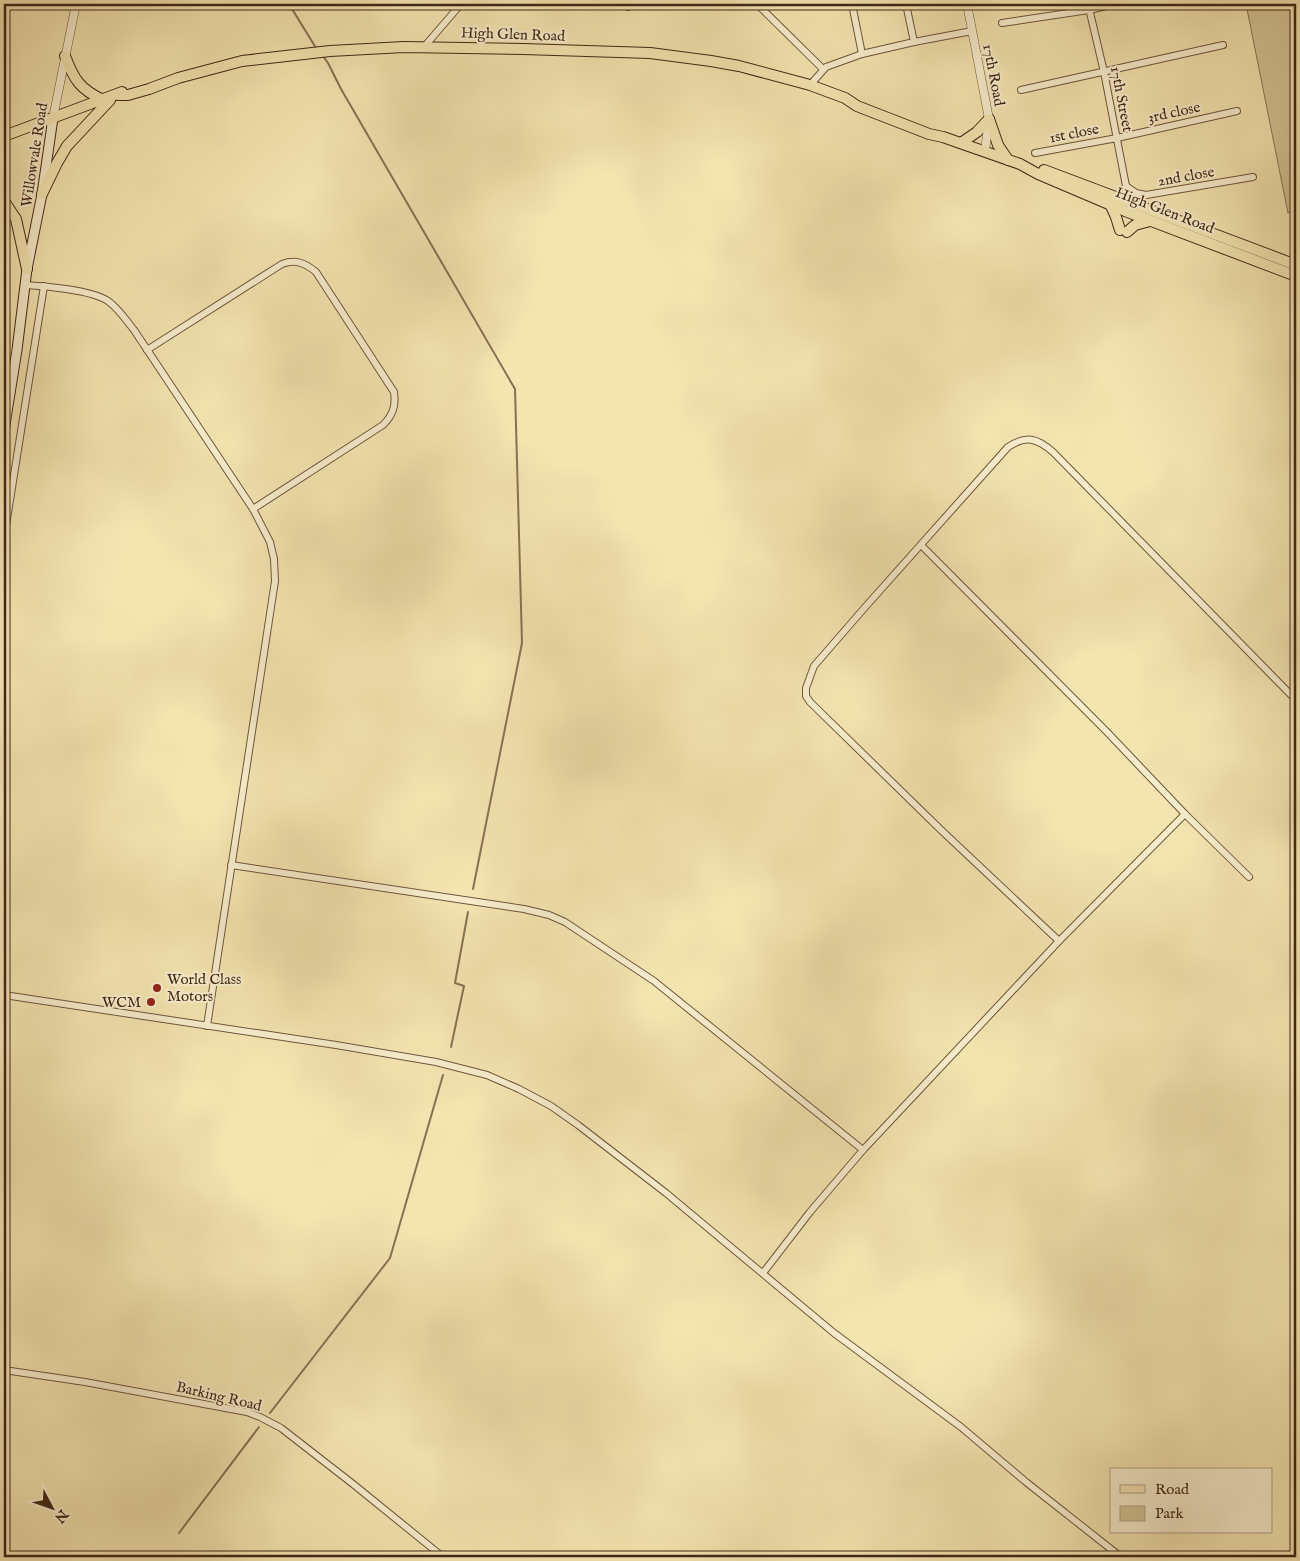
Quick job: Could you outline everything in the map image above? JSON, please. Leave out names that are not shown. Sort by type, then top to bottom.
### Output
[{"type":"main road","name":"High Glen Road","points":[[4,136],[111,97],[149,90],[178,78],[242,61],[310,52],[424,47],[650,53],[703,59],[739,66],[810,85],[845,98],[857,106],[929,134],[943,137],[1026,166],[1040,168],[1296,264]]},
{"type":"main road","points":[[42,194],[67,146],[111,97],[83,88],[73,77],[65,56]]},
{"type":"main road","name":"Willowvale Road","points":[[4,431],[27,269],[42,194],[53,118]]},
{"type":"main road","points":[[961,143],[973,136],[989,119],[998,145],[1008,160]]},
{"type":"main road","name":"High Glen Road","points":[[1026,166],[1038,174],[1151,221],[1296,276]]},
{"type":"main road","points":[[4,201],[16,219],[27,269]]},
{"type":"main road","points":[[1110,204],[1123,231],[1140,223],[1151,221]]},
{"type":"street","name":"Willowvale Road","points":[[53,118],[76,4]]},
{"type":"street","points":[[424,47],[461,4]]},
{"type":"street","points":[[758,4],[823,69]]},
{"type":"street","points":[[852,4],[862,54]]},
{"type":"street","points":[[906,4],[914,42]]},
{"type":"street","name":"17th Road","points":[[968,4],[989,119],[985,151]]},
{"type":"street","points":[[1002,23],[1115,4]]},
{"type":"street","name":"17th Street","points":[[1089,7],[1104,72],[1126,186]]},
{"type":"street","points":[[810,85],[823,69],[862,54],[972,31]]},
{"type":"street","points":[[1021,90],[1223,45]]},
{"type":"street","name":"3rd close","points":[[1117,138],[1237,112]]},
{"type":"street","name":"1st close","points":[[1036,153],[1117,138]]},
{"type":"street","name":"2nd close","points":[[1126,186],[1136,193],[1146,195],[1252,177]]},
{"type":"street","points":[[1120,199],[1126,186]]},
{"type":"street","points":[[147,350],[282,264],[290,261],[300,262],[316,272],[394,392],[396,401],[394,410],[383,425],[253,509]]},
{"type":"street","points":[[25,285],[82,292],[106,300],[120,312],[253,509],[270,542],[274,558],[274,581],[206,1026]]},
{"type":"street","points":[[4,538],[44,286]]},
{"type":"street","points":[[1059,941],[941,830],[806,696],[806,688],[814,666],[1008,447],[1017,441],[1027,439],[1035,440],[1045,445],[1053,452],[1296,700]]},
{"type":"street","points":[[921,545],[1108,733],[1184,814],[1249,877]]},
{"type":"street","points":[[763,1273],[810,1212],[863,1150],[1059,941],[1184,814]]},
{"type":"street","points":[[232,865],[524,909],[549,915],[565,922],[654,981],[863,1150]]},
{"type":"street","points":[[4,995],[436,1062],[487,1075],[519,1088],[551,1106],[578,1125],[666,1193],[834,1333],[962,1427],[1026,1482],[1121,1557]]},
{"type":"street","name":"Barking Road","points":[[4,1370],[86,1382],[260,1416],[281,1428],[318,1456],[443,1557]]},
{"type":"green space","points":[[1246,4],[1296,4],[1296,209],[1288,213]]},
{"type":"waterway","points":[[289,4],[316,48]]},
{"type":"waterway","points":[[323,56],[515,389],[522,643],[473,889]]},
{"type":"waterway","points":[[451,1047],[464,986],[455,983],[468,912]]},
{"type":"waterway","points":[[270,1413],[390,1258],[443,1075]]},
{"type":"waterway","points":[[179,1533],[259,1427]]},
{"type":"place","name":"World Class Motors","points":[[157,988]]},
{"type":"place","name":"WCM","points":[[151,1002]]}]
